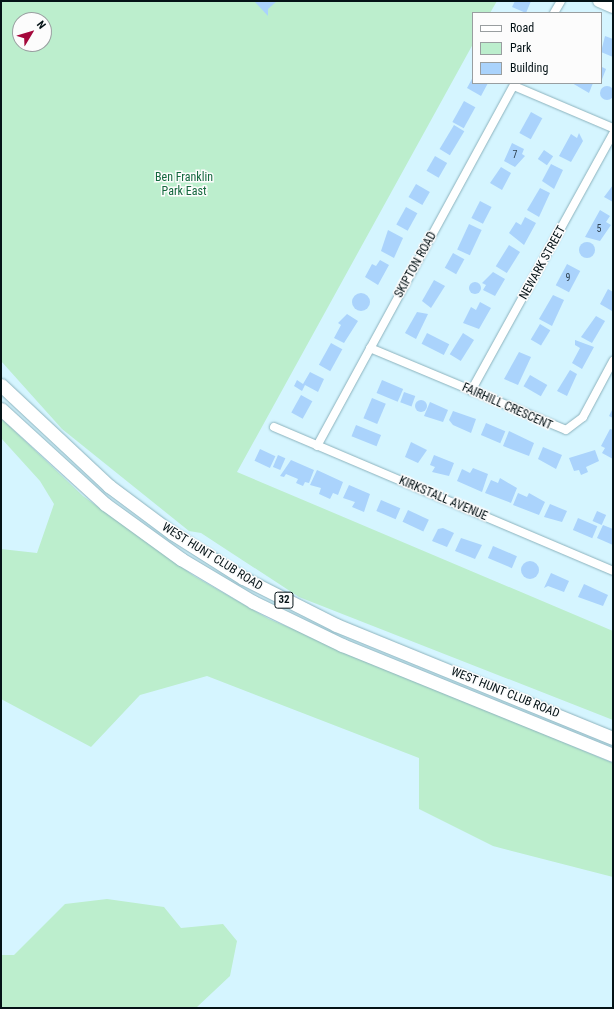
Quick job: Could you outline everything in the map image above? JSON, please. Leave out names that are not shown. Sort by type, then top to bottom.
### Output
[{"type":"main road","name":"WEST HUNT CLUB ROAD","points":[[1,385],[109,486],[172,533],[243,578],[336,624],[613,738]]},
{"type":"main road","name":"WEST HUNT CLUB ROAD","points":[[1,409],[105,504],[162,546],[234,591],[330,639],[613,755]]},
{"type":"street","points":[[554,12],[560,1]]},
{"type":"street","points":[[599,1],[613,7]]},
{"type":"street","points":[[514,84],[613,128]]},
{"type":"street","name":"SKIPTON ROAD","points":[[317,446],[514,84]]},
{"type":"street","name":"NEWARK STREET","points":[[471,391],[613,134]]},
{"type":"street","name":"FAIRHILL CRESCENT","points":[[370,348],[566,430],[583,417],[613,361]]},
{"type":"street","name":"KIRKSTALL AVENUE","points":[[274,427],[613,571]]},
{"type":"green space","name":"Ben Franklin Park East","points":[[1,1],[497,1],[491,12],[472,12],[472,46],[237,472],[613,631],[613,720],[299,597],[201,533],[189,531],[62,429],[1,361]]},
{"type":"green space","points":[[1,418],[83,496],[194,576],[269,619],[613,763],[613,877],[493,846],[419,809],[419,758],[207,676],[140,695],[91,747],[1,699],[1,549],[37,553],[54,504],[40,481],[1,438]]},
{"type":"green space","points":[[107,899],[164,907],[181,928],[223,924],[237,941],[230,976],[197,1007],[200,1008],[1,1008],[1,955],[14,955],[65,904]]},
{"type":"building","points":[[254,1],[277,1],[268,9],[268,16]]},
{"type":"building","points":[[515,1],[531,1],[526,12],[512,7]]},
{"type":"building","points":[[605,36],[613,39],[613,57],[602,52]]},
{"type":"building","points":[[602,67],[606,69],[602,79]]},
{"type":"building","points":[[472,79],[472,84],[487,84],[481,96],[467,88]]},
{"type":"building","points":[[574,84],[593,84],[589,93]]},
{"type":"building","points":[[604,86],[610,86],[614,90],[614,96],[610,100],[604,100],[600,96],[600,90]]},
{"type":"building","points":[[464,101],[475,107],[464,128],[452,122]]},
{"type":"building","points":[[531,112],[542,118],[531,139],[519,133]]},
{"type":"building","points":[[454,125],[464,131],[450,155],[440,149]]},
{"type":"building","points":[[579,133],[583,141],[571,162],[559,156],[571,134],[577,138]]},
{"type":"building","points":[[512,143],[524,149],[522,154],[525,156],[515,167],[504,161]]},
{"type":"building","points":[[544,150],[553,156],[547,165],[538,159]]},
{"type":"building","points":[[435,156],[447,163],[439,178],[426,171]]},
{"type":"building","points":[[551,164],[563,170],[554,189],[542,181]]},
{"type":"building","points":[[501,167],[511,173],[502,190],[490,183]]},
{"type":"building","points":[[416,184],[430,192],[422,205],[408,197]]},
{"type":"building","points":[[613,185],[613,202],[604,197]]},
{"type":"building","points":[[540,188],[550,193],[539,217],[527,210]]},
{"type":"building","points":[[480,201],[492,207],[483,224],[471,218]]},
{"type":"building","points":[[406,207],[417,213],[408,231],[396,224]]},
{"type":"building","points":[[600,210],[610,216],[606,222],[611,225],[600,241],[585,237]]},
{"type":"building","points":[[525,217],[536,223],[524,245],[509,233],[516,222],[521,225]]},
{"type":"building","points":[[469,224],[482,230],[470,255],[457,249]]},
{"type":"building","points":[[388,230],[403,238],[394,258],[381,251]]},
{"type":"building","points":[[584,242],[590,242],[595,247],[593,256],[590,258],[584,258],[579,253],[579,247]]},
{"type":"building","points":[[509,245],[520,252],[507,273],[496,266]]},
{"type":"building","points":[[453,253],[464,259],[456,274],[445,268]]},
{"type":"building","points":[[380,260],[389,265],[378,285],[365,277],[372,264],[376,266]]},
{"type":"building","points":[[567,264],[580,271],[569,292],[556,285]]},
{"type":"building","points":[[493,272],[505,279],[495,296],[483,290],[486,285],[482,283]]},
{"type":"building","points":[[434,280],[445,286],[431,308],[422,301]]},
{"type":"building","points":[[473,282],[477,282],[481,288],[477,294],[473,294],[469,290],[469,286]]},
{"type":"building","points":[[608,289],[613,292],[612,311],[600,304]]},
{"type":"building","points":[[361,293],[367,296],[370,302],[367,308],[361,311],[355,308],[352,302],[355,296]]},
{"type":"building","points":[[553,295],[564,300],[552,326],[539,319]]},
{"type":"building","points":[[480,302],[491,308],[479,329],[463,323],[471,307],[476,310]]},
{"type":"building","points":[[417,312],[428,314],[416,339],[405,333]]},
{"type":"building","points":[[347,314],[358,321],[344,343],[334,338],[341,325],[338,323]]},
{"type":"building","points":[[596,316],[605,321],[592,343],[581,337]]},
{"type":"building","points":[[540,324],[550,330],[541,346],[531,339]]},
{"type":"building","points":[[427,333],[449,344],[444,355],[422,344]]},
{"type":"building","points":[[463,333],[474,340],[461,361],[450,354]]},
{"type":"building","points":[[575,340],[594,347],[582,369],[572,363],[580,348],[575,345]]},
{"type":"building","points":[[331,343],[342,349],[330,371],[319,365]]},
{"type":"building","points":[[519,352],[531,357],[518,385],[504,379]]},
{"type":"building","points":[[570,370],[577,374],[567,396],[557,391]]},
{"type":"building","points":[[310,372],[324,379],[318,392],[305,385],[302,391],[294,386],[297,380],[303,384]]},
{"type":"building","points":[[530,375],[547,385],[541,396],[524,386]]},
{"type":"building","points":[[382,380],[403,389],[398,402],[377,393]]},
{"type":"building","points":[[404,392],[415,396],[412,406],[400,402]]},
{"type":"building","points":[[301,395],[312,401],[303,419],[291,412]]},
{"type":"building","points":[[372,398],[386,404],[377,424],[363,418]]},
{"type":"building","points":[[419,400],[423,400],[427,406],[423,412],[419,412],[415,408],[415,404]]},
{"type":"building","points":[[430,402],[448,410],[443,422],[424,416]]},
{"type":"building","points":[[613,408],[613,418],[609,416]]},
{"type":"building","points":[[453,411],[476,419],[471,433],[453,425],[449,420]]},
{"type":"building","points":[[486,423],[505,431],[500,443],[481,435]]},
{"type":"building","points":[[356,425],[381,435],[377,446],[352,436]]},
{"type":"building","points":[[610,429],[613,430],[613,459],[602,453],[605,448],[601,446]]},
{"type":"building","points":[[509,431],[534,443],[529,456],[503,446]]},
{"type":"building","points":[[411,442],[427,450],[418,463],[405,457]]},
{"type":"building","points":[[543,447],[562,455],[556,469],[538,459]]},
{"type":"building","points":[[260,449],[275,456],[270,468],[255,461]]},
{"type":"building","points":[[595,450],[599,461],[586,467],[588,472],[581,475],[579,470],[574,471],[569,458]]},
{"type":"building","points":[[278,455],[285,458],[280,470],[273,467]]},
{"type":"building","points":[[434,455],[454,463],[449,476],[432,472],[435,467],[430,465]]},
{"type":"building","points":[[291,460],[314,470],[309,483],[305,482],[303,486],[296,483],[298,479],[286,474],[284,477],[280,476]]},
{"type":"building","points":[[473,468],[488,474],[482,492],[457,481],[462,469],[470,473]]},
{"type":"building","points":[[317,470],[343,482],[338,495],[333,493],[330,499],[319,494],[321,488],[310,485]]},
{"type":"building","points":[[500,478],[517,488],[511,503],[485,493],[491,480],[498,483]]},
{"type":"building","points":[[349,485],[370,494],[364,512],[352,507],[355,502],[343,498]]},
{"type":"building","points":[[518,493],[527,497],[529,493],[545,502],[539,515],[513,505]]},
{"type":"building","points":[[381,500],[400,508],[396,519],[376,511]]},
{"type":"building","points":[[550,504],[567,511],[562,522],[544,517]]},
{"type":"building","points":[[408,510],[429,520],[423,532],[403,522]]},
{"type":"building","points":[[597,511],[606,515],[602,525],[593,521]]},
{"type":"building","points":[[578,518],[597,526],[592,538],[573,530]]},
{"type":"building","points":[[603,525],[613,529],[613,545],[597,538]]},
{"type":"building","points":[[443,528],[454,533],[447,547],[432,541],[438,529]]},
{"type":"building","points":[[461,538],[482,545],[475,559],[455,551]]},
{"type":"building","points":[[493,546],[517,556],[512,568],[488,558]]},
{"type":"building","points":[[530,561],[536,564],[539,570],[536,576],[530,579],[524,576],[521,570],[524,564]]},
{"type":"building","points":[[551,573],[569,581],[564,592],[548,586],[544,588]]},
{"type":"building","points":[[584,584],[608,595],[603,606],[578,597]]}]
